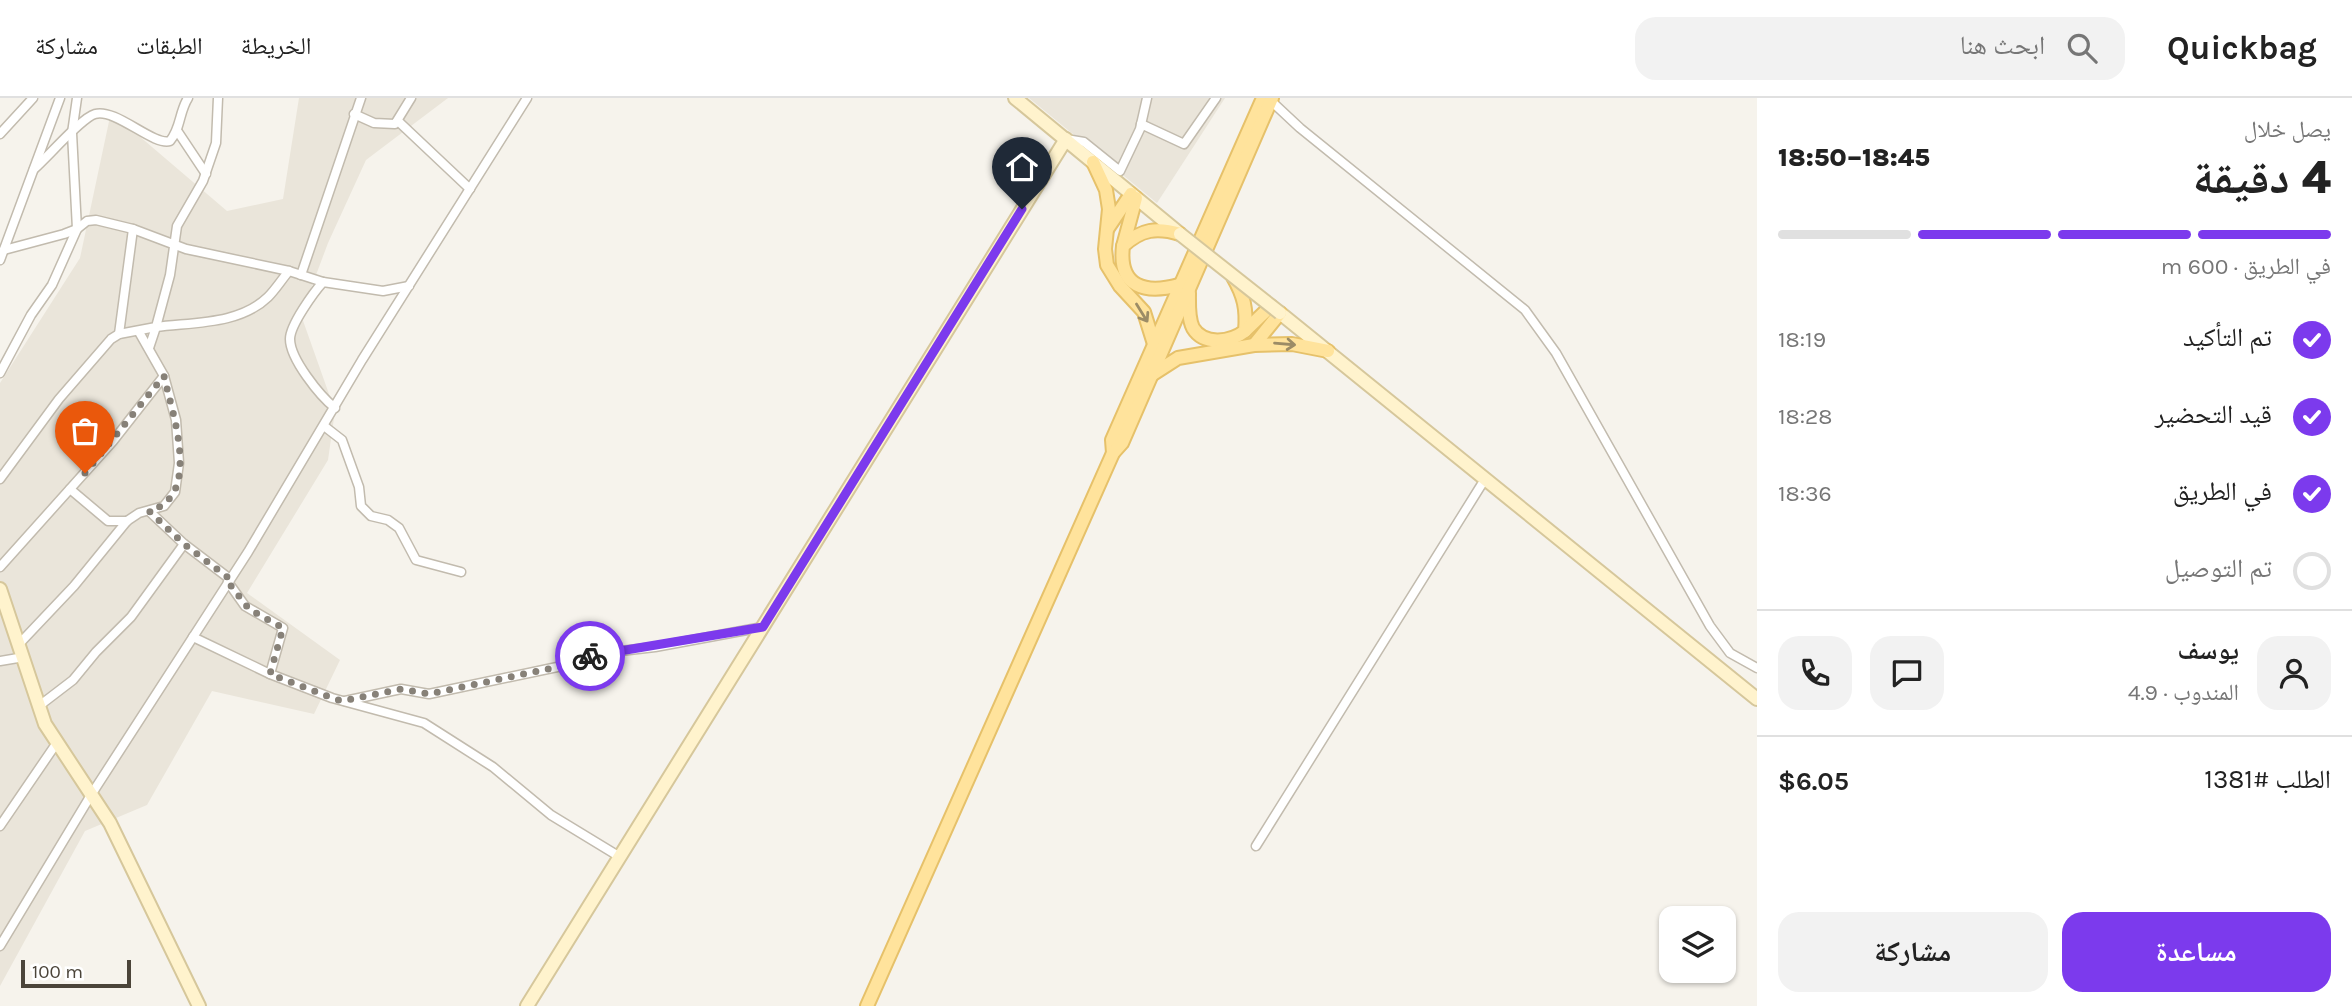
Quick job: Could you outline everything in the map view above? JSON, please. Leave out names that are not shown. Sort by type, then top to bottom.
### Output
[{"type":"main road","points":[[867,1006],[1113,453],[1122,443],[1184,287],[1268,99]]},
{"type":"main road","points":[[1093,162],[1106,190],[1109,209],[1105,249],[1107,265],[1120,286],[1144,312],[1154,344]]},
{"type":"main road","points":[[1134,196],[1121,257],[1125,272],[1132,282],[1144,289],[1184,287]]},
{"type":"main road","points":[[1108,228],[1134,196]]},
{"type":"main road","points":[[1123,246],[1134,236],[1148,230],[1163,229],[1180,234]]},
{"type":"main road","points":[[1231,274],[1243,294],[1247,310],[1245,331]]},
{"type":"main road","points":[[1184,287],[1193,327],[1200,335],[1213,340],[1230,339],[1276,309]]},
{"type":"main road","points":[[1113,453],[1112,440],[1154,344],[1184,287]]},
{"type":"main road","points":[[1254,345],[1276,309]]},
{"type":"main road","points":[[1150,376],[1178,358],[1254,345],[1292,344],[1328,351]]},
{"type":"street","points":[[0,134],[33,98]]},
{"type":"street","points":[[0,260],[60,98]]},
{"type":"street","points":[[77,98],[72,133],[77,229]]},
{"type":"street","points":[[34,169],[88,117],[101,113],[134,126],[163,143],[170,141],[178,132],[181,113],[188,98]]},
{"type":"street","points":[[149,348],[170,275],[180,219],[206,174],[216,143],[218,98]]},
{"type":"street","points":[[301,275],[312,250],[361,98]]},
{"type":"street","points":[[399,122],[411,98]]},
{"type":"street","points":[[0,946],[91,795],[229,580],[527,98]]},
{"type":"street","points":[[1015,98],[1757,699]]},
{"type":"street","points":[[1066,139],[1084,142],[1119,172],[1141,124],[1146,98]]},
{"type":"street","points":[[1141,124],[1184,144],[1216,98]]},
{"type":"street","points":[[1268,99],[1300,128],[1525,310],[1556,353],[1710,626],[1726,649],[1742,662],[1757,668]]},
{"type":"street","points":[[354,114],[386,125],[399,122]]},
{"type":"street","points":[[399,122],[470,189]]},
{"type":"street","points":[[178,132],[206,174]]},
{"type":"street","points":[[527,1006],[1066,139]]},
{"type":"street","points":[[0,373],[31,315],[52,285],[77,229],[87,220],[133,229],[186,249],[289,271],[323,282],[383,291],[409,286]]},
{"type":"street","points":[[4,250],[77,229]]},
{"type":"street","points":[[0,479],[60,399],[119,334],[133,229]]},
{"type":"street","points":[[119,334],[220,320],[242,313],[268,297],[289,271]]},
{"type":"street","points":[[323,282],[291,331],[290,339],[294,353],[316,390],[335,408]]},
{"type":"street","points":[[20,643],[74,586],[127,521],[168,503],[175,492],[178,476],[178,434],[164,376],[139,332]]},
{"type":"street","points":[[0,567],[70,489],[164,376]]},
{"type":"street","points":[[324,426],[342,440],[359,487],[359,502],[365,512],[377,520],[388,520],[399,528],[416,560],[461,572]]},
{"type":"street","points":[[1256,846],[1485,479]]},
{"type":"street","points":[[70,489],[108,521],[127,521]]},
{"type":"street","points":[[149,511],[184,544],[229,580],[249,609],[283,628],[270,674]]},
{"type":"street","points":[[39,706],[73,680],[131,617],[184,544]]},
{"type":"street","points":[[0,589],[6,621],[20,643],[45,724],[110,823],[199,1006]]},
{"type":"street","points":[[342,701],[401,689],[429,694],[562,666],[595,654],[763,627]]},
{"type":"street","points":[[193,637],[270,674],[342,701],[424,723],[493,767],[551,815],[620,857]]},
{"type":"street","points":[[1712,662],[1726,649]]},
{"type":"street","points":[[0,661],[24,657]]},
{"type":"street","points":[[0,826],[56,744]]},
{"type":"shaded area","points":[[299,98],[448,98],[366,160],[328,243],[301,315],[335,411],[328,460],[247,593],[340,660],[314,714],[212,691],[147,805],[85,831],[0,986],[0,383],[80,258],[111,112],[227,211],[283,199]]},
{"type":"shaded area","points":[[1029,98],[1225,98],[1157,203]]},
{"type":"way so far","points":[[85,473],[164,376],[178,434],[178,476],[175,492],[168,503],[149,511],[184,544],[230,579],[228,582],[245,606],[266,620],[282,626],[284,632],[270,674],[332,698],[342,701],[405,688],[429,694],[562,666],[590,656]]},
{"type":"route","points":[[590,656],[763,627],[1022,209]]}]
